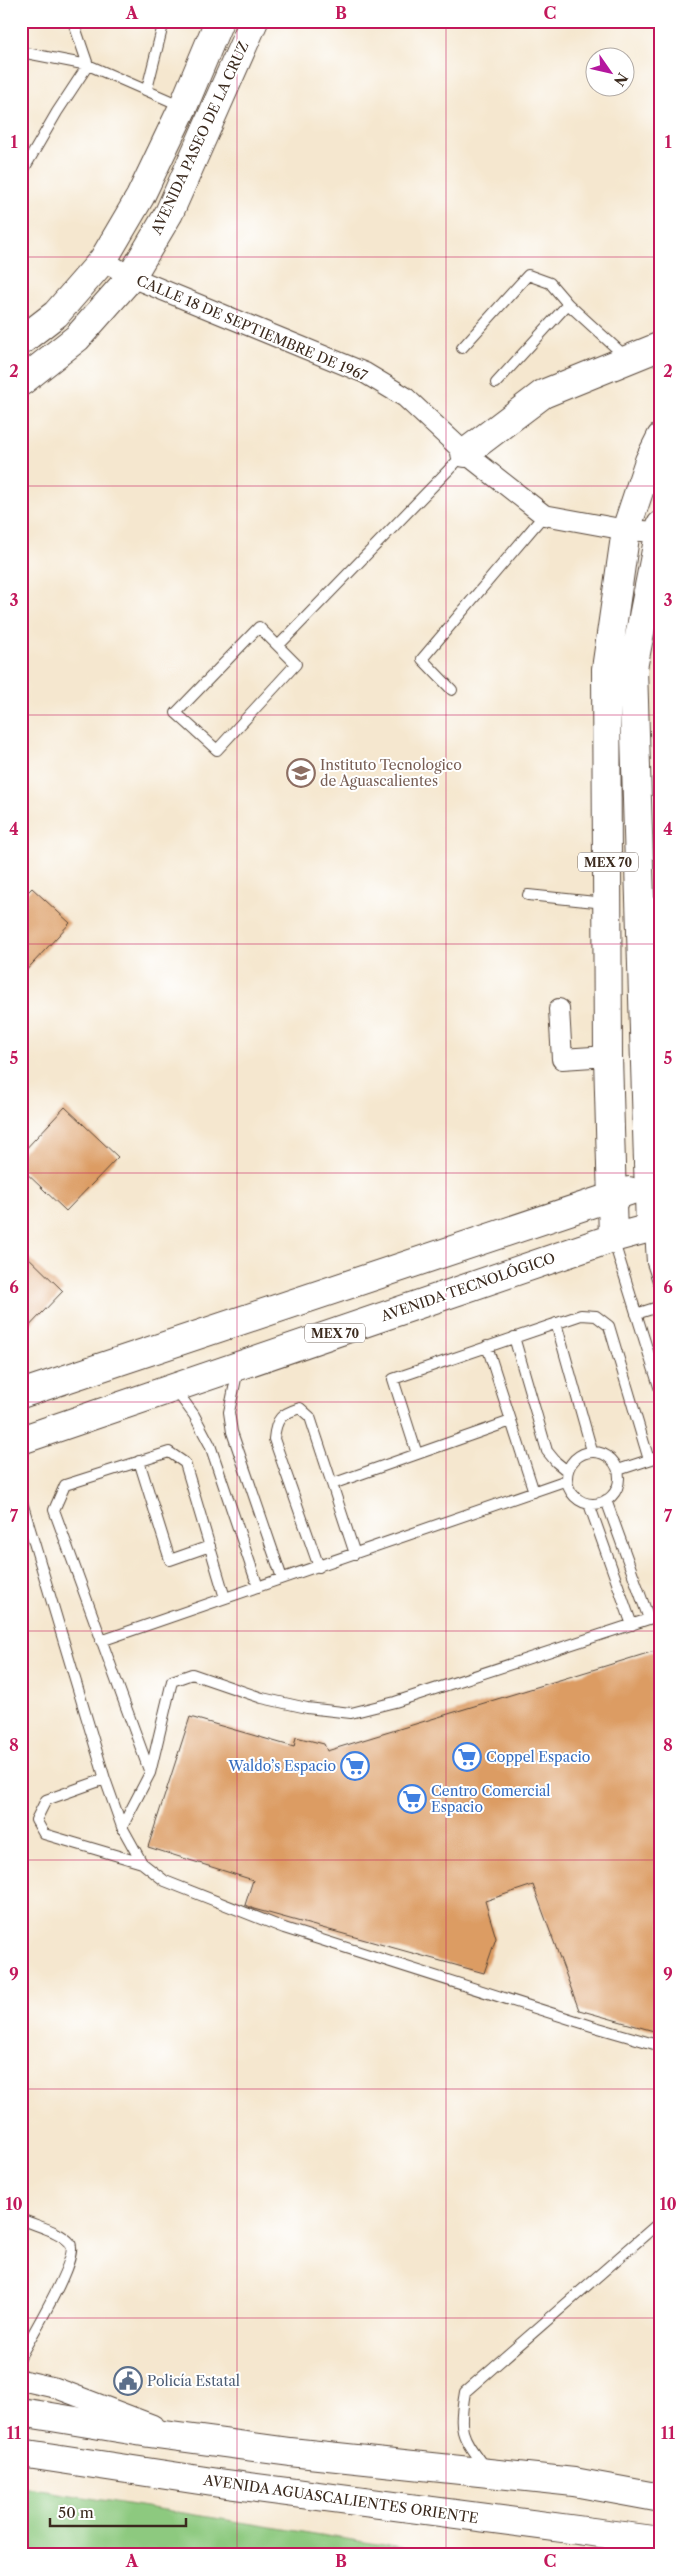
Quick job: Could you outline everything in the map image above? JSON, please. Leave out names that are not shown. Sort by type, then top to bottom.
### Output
[{"type":"main road","name":"AVENIDA PASEO DE LA CRUZ","points":[[21,341],[56,314],[103,260],[140,197],[183,107],[219,21]]},
{"type":"main road","name":"AVENIDA PASEO DE LA CRUZ","points":[[21,382],[77,338],[131,277],[168,213],[254,21]]},
{"type":"main road","points":[[465,453],[543,394],[661,346]]},
{"type":"main road","name":"MEX 70","points":[[613,1238],[608,1056],[609,903],[606,670],[626,530],[648,462],[661,437]]},
{"type":"main road","name":"MEX 70","points":[[655,1226],[633,668],[660,528]]},
{"type":"main road","points":[[21,1394],[613,1196],[654,1185]]},
{"type":"main road","name":"AVENIDA TECNOLÓGICO","points":[[21,1440],[613,1238],[655,1226]]},
{"type":"main road","points":[[21,2412],[185,2438],[290,2452],[487,2471],[574,2482],[661,2498]]},
{"type":"main road","name":"AVENIDA AGUASCALIENTES ORIENTE","points":[[21,2453],[229,2484],[661,2541]]},
{"type":"street","name":"CALLE 18 DE SEPTIEMBRE DE 1967","points":[[103,260],[131,277],[365,373],[405,397],[465,453],[544,515],[626,530],[660,528]]},
{"type":"street","points":[[559,1009],[562,1059],[608,1056]]},
{"type":"street","points":[[21,2380],[56,2388],[185,2438]]},
{"type":"lane","points":[[73,21],[88,65]]},
{"type":"lane","points":[[147,89],[164,21]]},
{"type":"lane","points":[[21,52],[24,51],[88,65],[147,89],[183,107]]},
{"type":"lane","points":[[21,174],[56,112],[88,65]]},
{"type":"lane","points":[[462,348],[528,275],[550,282],[568,304],[629,359]]},
{"type":"lane","points":[[496,383],[568,304]]},
{"type":"lane","points":[[278,646],[465,453]]},
{"type":"lane","points":[[452,690],[422,658],[544,515]]},
{"type":"lane","points":[[259,628],[278,646],[296,664],[217,750],[176,713],[259,628]]},
{"type":"lane","points":[[528,895],[609,903]]},
{"type":"lane","points":[[655,1226],[652,1263],[661,1290]]},
{"type":"lane","points":[[613,1238],[661,1393]]},
{"type":"lane","points":[[636,1314],[661,1306]]},
{"type":"lane","points":[[417,1454],[393,1379],[581,1315],[596,1316],[609,1326],[649,1460]]},
{"type":"lane","points":[[556,1323],[592,1451]]},
{"type":"lane","points":[[102,1641],[534,1492],[567,1475],[576,1457],[592,1451],[608,1456],[618,1470],[617,1487],[606,1500],[589,1504],[574,1496],[567,1475],[547,1451],[514,1337]]},
{"type":"lane","points":[[487,1346],[534,1492]]},
{"type":"lane","points":[[238,1366],[230,1404],[232,1432],[282,1578]]},
{"type":"lane","points":[[174,1388],[194,1415],[210,1445],[258,1586]]},
{"type":"lane","points":[[319,1567],[274,1439],[275,1426],[284,1413],[300,1408],[310,1417],[355,1554]]},
{"type":"lane","points":[[332,1484],[511,1422]]},
{"type":"lane","points":[[150,1773],[54,1510],[65,1485],[169,1452],[185,1463],[225,1598]]},
{"type":"lane","points":[[618,1470],[661,1456]]},
{"type":"lane","points":[[139,1461],[170,1560],[210,1546]]},
{"type":"lane","points":[[21,1499],[105,1779],[122,1827],[142,1863]]},
{"type":"lane","points":[[606,1500],[649,1619]]},
{"type":"lane","points":[[589,1504],[632,1624]]},
{"type":"lane","points":[[122,1827],[150,1773],[172,1681],[192,1674],[262,1698],[307,1708],[351,1713],[404,1699],[661,1615]]},
{"type":"lane","points":[[105,1779],[46,1800],[36,1820],[44,1834],[142,1863],[165,1881],[284,1928],[595,2027],[661,2046]]},
{"type":"lane","points":[[21,2219],[63,2237],[72,2245],[72,2255],[60,2285],[21,2355]]},
{"type":"lane","points":[[487,2471],[464,2438],[460,2417],[465,2392],[661,2221]]},
{"type":"green space","points":[[21,2487],[440,2554],[21,2554]]},
{"type":"building","points":[[32,888],[70,923],[21,976],[21,899]]},
{"type":"building","points":[[65,1107],[118,1157],[66,1211],[21,1168],[21,1154]]},
{"type":"building","points":[[21,1250],[63,1291],[21,1335]]},
{"type":"building","name":"Centro Comercial Espacio","points":[[661,1649],[661,2033],[579,2010],[533,1885],[485,1901],[496,1938],[484,1973],[254,1909],[245,1905],[253,1880],[148,1847],[190,1717],[294,1747],[296,1737],[324,1744],[327,1751]]},
{"type":"place","name":"Instituto Tecnologico de Aguascalientes","points":[[301,773]]},
{"type":"place","name":"Coppel Espacio","points":[[467,1757]]},
{"type":"place","name":"Waldo’s Espacio","points":[[355,1766]]},
{"type":"place","name":"Centro Comercial Espacio","points":[[412,1799]]},
{"type":"place","name":"Policía Estatal","points":[[128,2381]]}]
